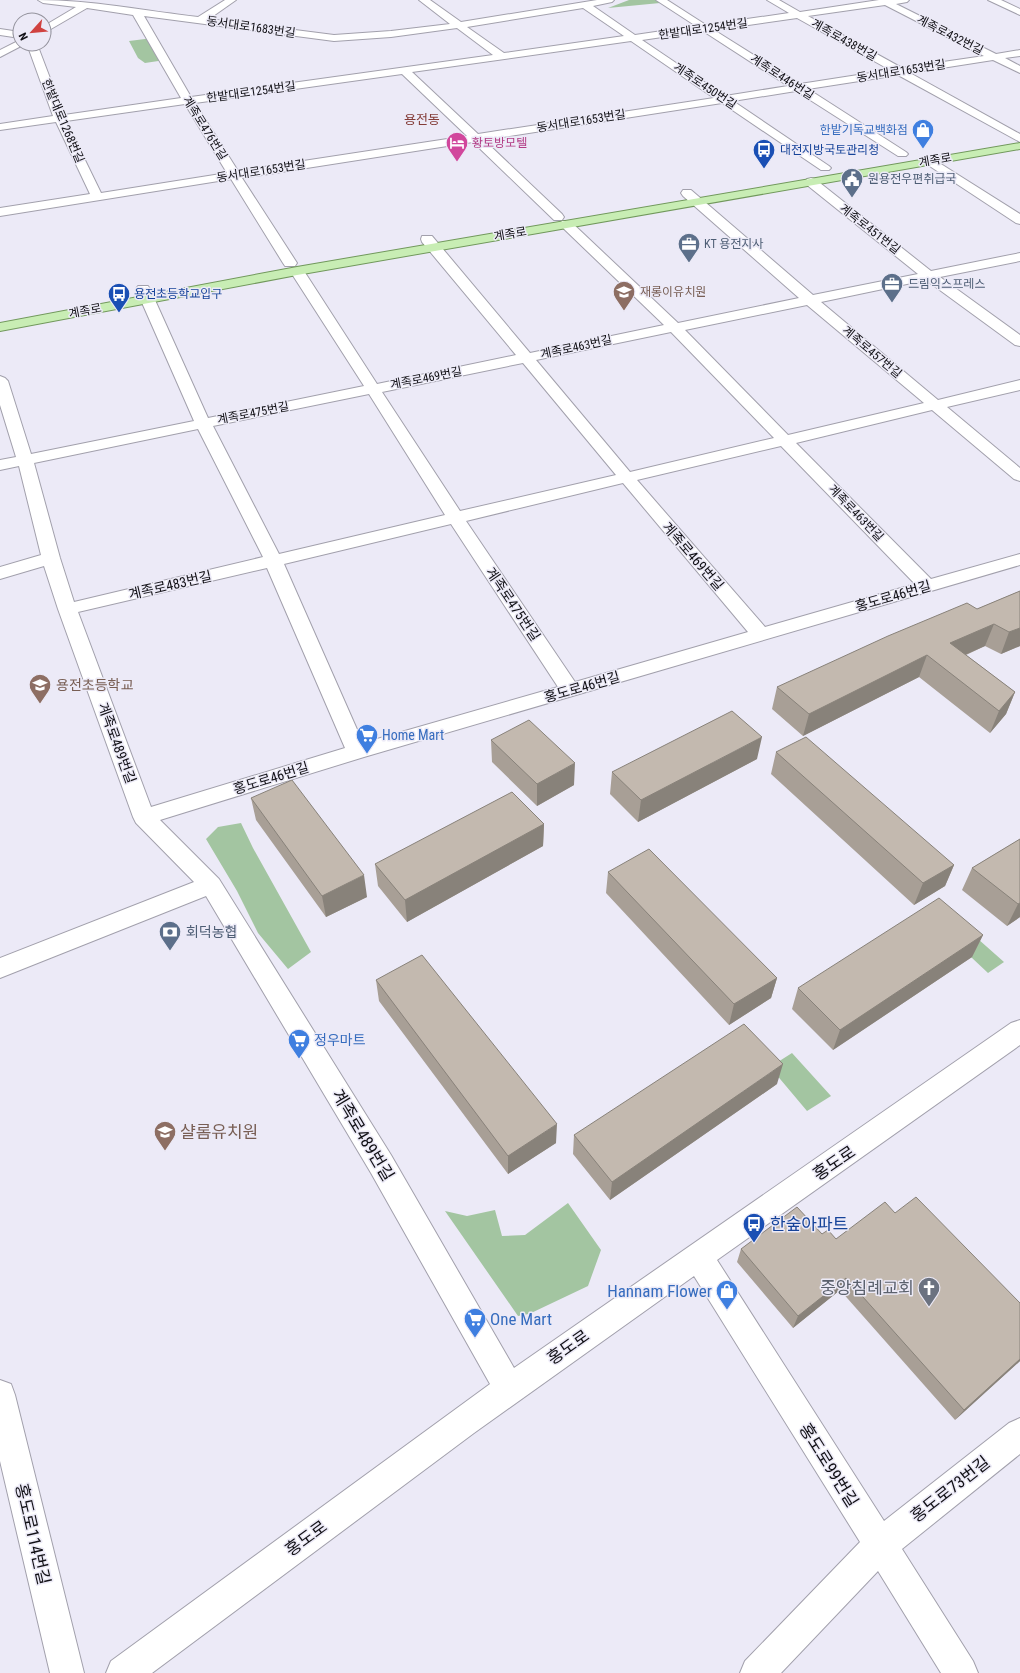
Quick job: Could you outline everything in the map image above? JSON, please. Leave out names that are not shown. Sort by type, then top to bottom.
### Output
[{"type":"main road","name":"계족로","points":[[0,327],[146,294],[692,197],[825,168],[902,154],[1018,138]]},
{"type":"main road","name":"계족로","points":[[692,197],[811,182],[929,161],[1018,138]]},
{"type":"main road","name":"계족로","points":[[30,309],[146,294]]},
{"type":"street","name":"동서대로1683번길","points":[[43,0],[334,38],[359,37],[458,25],[586,6],[609,0]]},
{"type":"street","points":[[201,20],[231,0]]},
{"type":"street","points":[[424,0],[501,56]]},
{"type":"street","name":"계족로446번길","points":[[661,0],[902,154]]},
{"type":"street","name":"계족로438번길","points":[[772,0],[1018,138]]},
{"type":"street","name":"한밭대로1254번길","points":[[0,127],[501,56],[634,39],[883,1],[904,0]]},
{"type":"street","points":[[993,0],[1020,12]]},
{"type":"street","name":"계족로432번길","points":[[883,1],[1020,70]]},
{"type":"street","points":[[52,25],[86,5]]},
{"type":"street","name":"계족로450번길","points":[[586,6],[724,98],[825,168]]},
{"type":"street","name":"계족로476번길","points":[[136,11],[188,101],[293,267]]},
{"type":"street","points":[[0,32],[12,34]]},
{"type":"street","points":[[0,54],[12,47]]},
{"type":"street","name":"한밭대로1268번길","points":[[35,52],[60,119],[97,197]]},
{"type":"street","name":"동서대로1653번길","points":[[0,212],[1020,53]]},
{"type":"street","name":"계족로463번길","points":[[404,70],[674,327],[927,586]]},
{"type":"street","points":[[929,161],[1020,220]]},
{"type":"street","name":"계족로451번길","points":[[811,182],[929,276],[1020,342]]},
{"type":"street","name":"계족로457번길","points":[[692,197],[810,300],[1020,476]]},
{"type":"street","name":"계족로469번길","points":[[431,243],[626,478],[761,635]]},
{"type":"street","points":[[674,327],[1020,257]]},
{"type":"street","name":"계족로475번길","points":[[293,267],[373,388],[455,517],[570,690]]},
{"type":"street","points":[[146,294],[203,423],[273,560],[357,752]]},
{"type":"street","name":"계족로463번길","points":[[526,357],[674,327]]},
{"type":"street","name":"계족로469번길","points":[[373,388],[526,357]]},
{"type":"street","name":"계족로489번길","points":[[0,381],[25,459],[50,558],[67,609],[144,817],[211,885],[381,1164],[509,1389]]},
{"type":"street","points":[[273,560],[1020,385]]},
{"type":"street","name":"계족로475번길","points":[[203,423],[373,388]]},
{"type":"street","points":[[0,465],[203,423]]},
{"type":"street","points":[[0,573],[50,558]]},
{"type":"street","name":"홍도로46번길","points":[[144,817],[357,752],[1020,559]]},
{"type":"street","name":"계족로483번길","points":[[67,609],[273,560]]},
{"type":"street","points":[[0,968],[211,885]]},
{"type":"street","name":"홍도로","points":[[123,1673],[509,1389],[698,1256],[850,1152],[1020,1031]]},
{"type":"street","name":"홍도로99번길","points":[[698,1256],[961,1673]]},
{"type":"street","name":"홍도로114번길","points":[[0,1395],[67,1673]]},
{"type":"street","name":"홍도로73번길","points":[[757,1673],[880,1545],[1020,1434]]},
{"type":"green space","points":[[629,0],[657,0],[660,3],[608,8]]},
{"type":"green space","points":[[153,38],[165,60],[145,63],[138,58],[129,41]]},
{"type":"green space","points":[[241,823],[253,848],[311,952],[288,969],[258,933],[237,891],[206,839],[218,827]]},
{"type":"green space","points":[[969,931],[1004,962],[988,973],[954,941]]},
{"type":"green space","points":[[792,1053],[831,1096],[807,1111],[770,1067]]},
{"type":"green space","points":[[568,1203],[601,1250],[588,1286],[529,1314],[518,1316],[445,1211],[467,1216],[495,1210],[502,1236],[525,1235]]},
{"type":"building","points":[[1020,591],[1020,628],[1009,632],[994,624],[950,643],[1015,692],[999,711],[927,655],[809,714],[777,687],[888,636],[967,603],[977,609]]},
{"type":"building","points":[[732,711],[762,737],[641,800],[612,772]]},
{"type":"building","points":[[529,720],[575,763],[537,784],[491,740]]},
{"type":"building","points":[[806,737],[954,865],[923,883],[776,752]]},
{"type":"building","points":[[292,780],[364,875],[322,896],[251,798]]},
{"type":"building","points":[[512,792],[544,824],[405,900],[375,864]]},
{"type":"building","points":[[1020,839],[1020,903],[1018,904],[972,868]]},
{"type":"building","points":[[649,849],[777,978],[734,1004],[608,872]]},
{"type":"building","points":[[939,898],[983,935],[840,1030],[798,988]]},
{"type":"building","points":[[422,955],[557,1124],[508,1156],[376,980]]},
{"type":"building","points":[[744,1024],[783,1064],[612,1182],[574,1135]]},
{"type":"building","name":"중앙침례교회","points":[[916,1197],[1020,1303],[1020,1359],[964,1410],[846,1278],[798,1316],[741,1249],[797,1207],[822,1234],[828,1230],[836,1239],[885,1202],[895,1213]]},
{"type":"place","name":"한밭기독교백화점","points":[[923,150]]},
{"type":"place","name":"황토방모텔","points":[[457,162]]},
{"type":"place","name":"대전지방국토관리청","points":[[764,170]]},
{"type":"place","name":"원용전우편취급국","points":[[852,198]]},
{"type":"place","name":"KT 용전지사","points":[[689,264]]},
{"type":"place","name":"드림익스프레스","points":[[892,304]]},
{"type":"place","name":"재롱이유치원","points":[[624,312]]},
{"type":"place","name":"용전초등학교입구","points":[[119,314]]},
{"type":"place","name":"용전초등학교","points":[[40,704]]},
{"type":"place","name":"Home Mart","points":[[367,754]]},
{"type":"place","name":"회덕농협","points":[[170,952]]},
{"type":"place","name":"정우마트","points":[[299,1060]]},
{"type":"place","name":"샬롬유치원","points":[[165,1152]]},
{"type":"place","name":"한숲아파트","points":[[754,1244]]},
{"type":"place","name":"중앙침례교회","points":[[929,1308]]},
{"type":"place","name":"Hannam Flower","points":[[727,1310]]},
{"type":"place","name":"One Mart","points":[[475,1338]]},
{"type":"district","name":"용전동","points":[[422,119]]}]
